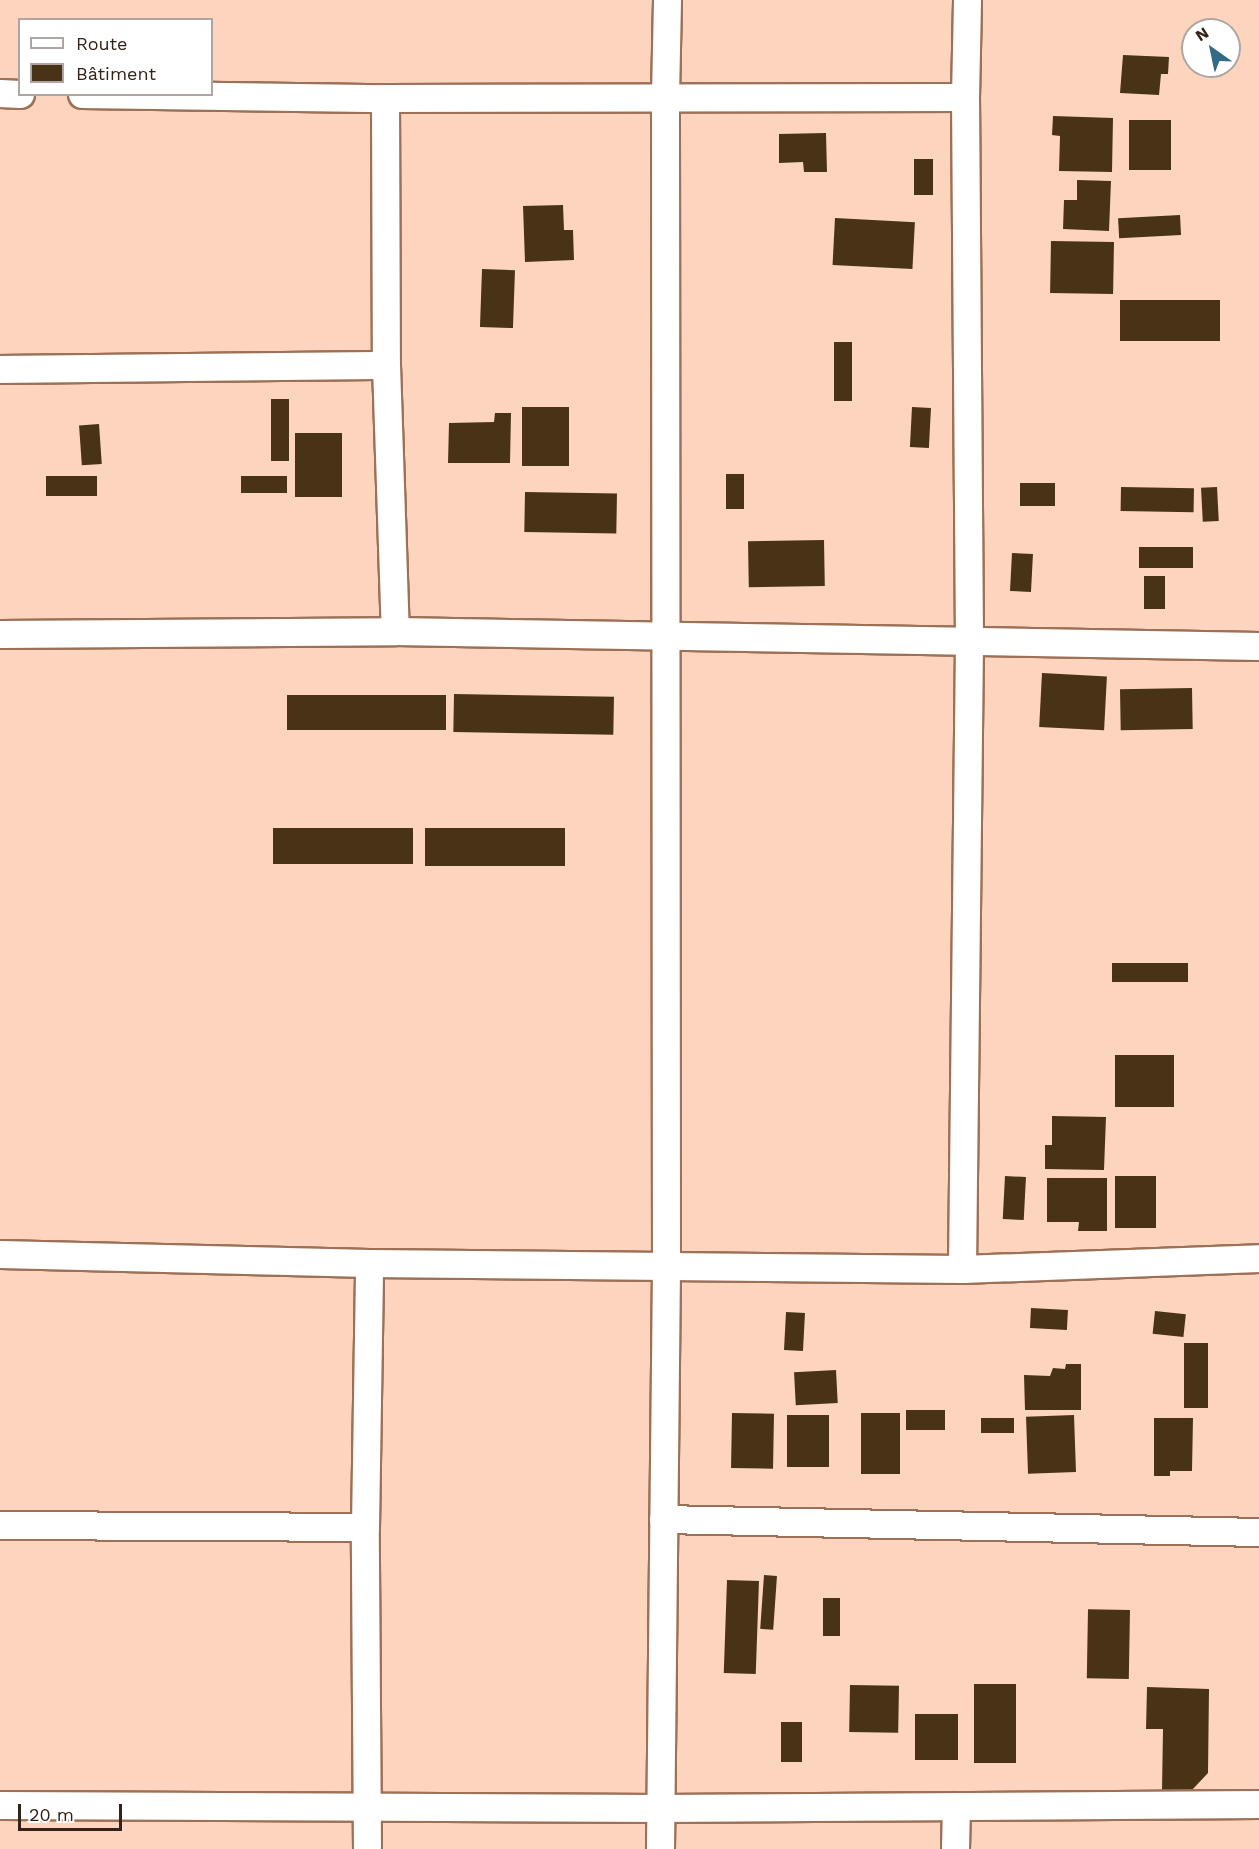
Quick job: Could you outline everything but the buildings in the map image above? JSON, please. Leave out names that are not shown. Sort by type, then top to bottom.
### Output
[{"type":"street","points":[[660,1849],[666,1264],[664,96],[667,0]]},
{"type":"street","points":[[962,1269],[969,641],[965,97],[967,0]]},
{"type":"street","points":[[0,93],[18,94]]},
{"type":"street","points":[[213,96],[385,98],[965,97]]},
{"type":"street","points":[[385,98],[386,365],[396,631]]},
{"type":"street","points":[[0,369],[386,365]]},
{"type":"street","points":[[0,634],[396,631],[1259,646]]},
{"type":"street","points":[[0,1254],[369,1263],[666,1264],[962,1269],[1259,1258]]},
{"type":"street","points":[[368,1849],[365,1527],[369,1263]]},
{"type":"street","points":[[663,1519],[1259,1532]]},
{"type":"street","points":[[0,1525],[365,1527]]},
{"type":"street","points":[[0,1805],[660,1808],[1259,1804]]},
{"type":"street","points":[[955,1849],[956,1806]]}]
